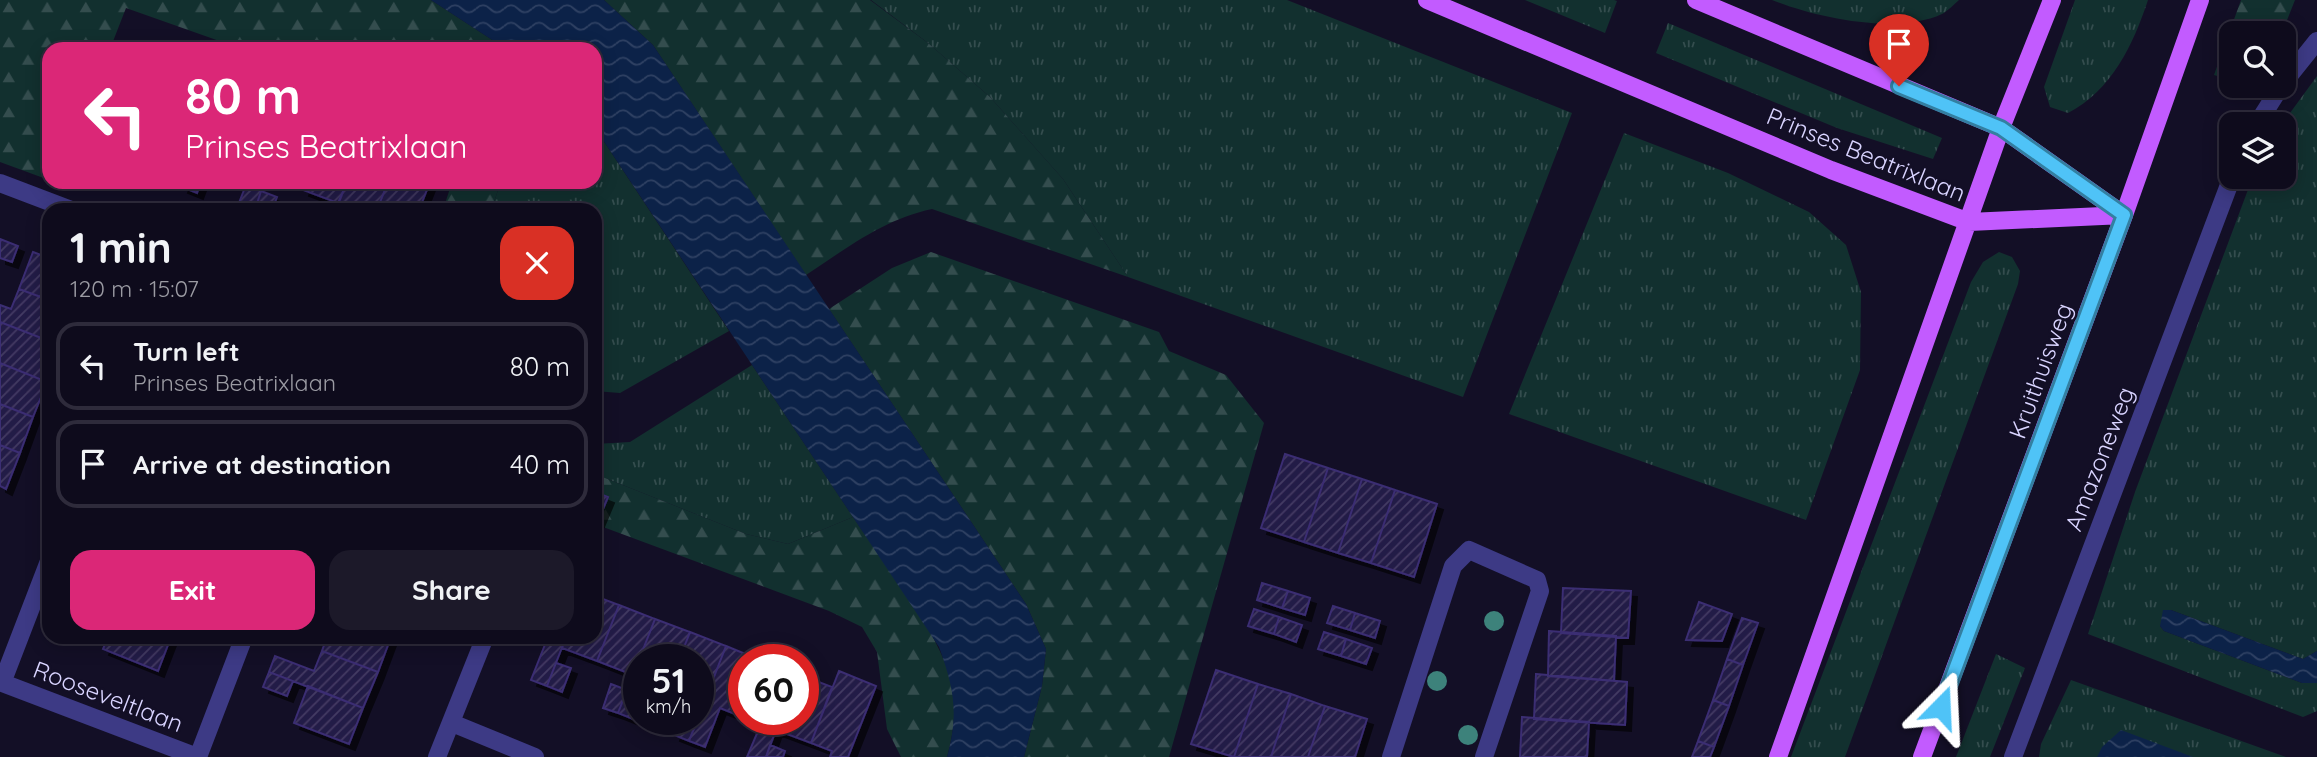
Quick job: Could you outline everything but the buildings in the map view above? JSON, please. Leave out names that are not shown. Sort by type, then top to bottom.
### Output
[{"type":"main road","name":"Prinses Beatrixlaan","points":[[1427,0],[1831,170],[1969,222],[2124,215]]},
{"type":"main road","points":[[1696,0],[2001,128],[2124,215]]},
{"type":"main road","points":[[1778,757],[2001,128],[2052,0]]},
{"type":"main road","name":"Kruithuisweg","points":[[1922,757],[2124,215],[2200,0]]},
{"type":"street","points":[[2296,67],[2317,41]]},
{"type":"street","points":[[0,183],[53,203]]},
{"type":"street","name":"Amazoneweg","points":[[2012,757],[2227,189]]},
{"type":"street","points":[[1391,757],[1453,566],[1469,550],[1537,580],[1540,591],[1484,757]]},
{"type":"street","name":"Rooseveltlaan","points":[[42,580],[1,683],[197,757],[241,644]]},
{"type":"street","points":[[437,757],[482,644]]},
{"type":"street","points":[[452,723],[535,757]]},
{"type":"green space","points":[[0,0],[431,0],[495,42],[222,42],[126,8],[113,42],[42,42],[42,177],[0,162]]},
{"type":"green space","points":[[604,0],[870,0],[928,43],[990,97],[1063,179],[1128,277],[932,209],[882,227],[806,275],[653,45]]},
{"type":"green space","points":[[871,0],[1287,0],[1572,113],[1463,397],[1128,277],[1063,179],[990,97],[928,43]]},
{"type":"green space","points":[[1525,0],[1614,0],[1617,1],[1605,33]]},
{"type":"green space","points":[[1772,0],[1959,0],[1942,14],[1924,20],[1880,24],[1833,18]]},
{"type":"green space","points":[[2075,0],[2148,0],[2119,65],[2097,92],[2068,113],[2050,107],[2044,87]]},
{"type":"green space","points":[[2241,0],[2295,0],[2287,21],[2233,21]]},
{"type":"green space","points":[[1668,23],[1942,138],[1933,159],[1837,128],[1656,53]]},
{"type":"green space","points":[[2219,61],[2219,76],[2214,75]]},
{"type":"green space","points":[[2317,76],[2317,651],[2303,659],[2171,610],[2160,626],[2164,631],[2302,683],[2317,683],[2317,711],[2303,717],[2088,634],[2135,492],[2248,189],[2296,189],[2296,112],[2291,112]]},
{"type":"green space","points":[[1624,133],[1728,173],[1809,212],[1846,245],[1861,292],[1860,370],[1806,520],[1509,414]]},
{"type":"green space","points":[[602,139],[729,331],[620,393],[602,392],[602,203],[494,203],[498,189],[602,189]]},
{"type":"green space","points":[[450,189],[498,189],[494,203],[445,203]]},
{"type":"green space","points":[[931,252],[1159,332],[1169,351],[1226,375],[1264,423],[1169,757],[1024,757],[1042,686],[1046,649],[1026,604],[829,309],[892,268]]},
{"type":"green space","points":[[1999,252],[2012,257],[2020,271],[2018,284],[1845,757],[1791,757],[1971,282],[1983,262]]},
{"type":"green space","points":[[752,365],[853,517],[788,544],[746,534],[602,477],[602,444],[630,442]]},
{"type":"green space","points":[[602,477],[746,534],[788,544],[853,517],[923,619],[945,662],[955,701],[953,730],[947,757],[901,757],[887,729],[877,652],[862,627],[829,611],[602,527]]},
{"type":"green space","points":[[1996,654],[2025,668],[1990,757],[1956,757]]},
{"type":"green space","points":[[2071,680],[2286,757],[2039,757],[2041,744]]},
{"type":"water","points":[[431,0],[604,0],[653,45],[1026,604],[1046,649],[1042,686],[1024,757],[947,757],[954,714],[951,688],[939,647],[602,139],[602,42],[495,42]]},
{"type":"water","points":[[2163,610],[2171,610],[2303,659],[2317,651],[2317,683],[2302,683],[2164,631],[2160,626]]},
{"type":"water","points":[[2121,730],[2193,757],[2097,757],[2102,747]]},
{"type":"route","points":[[1899,86],[2001,128],[2124,215],[1941,707]]}]
